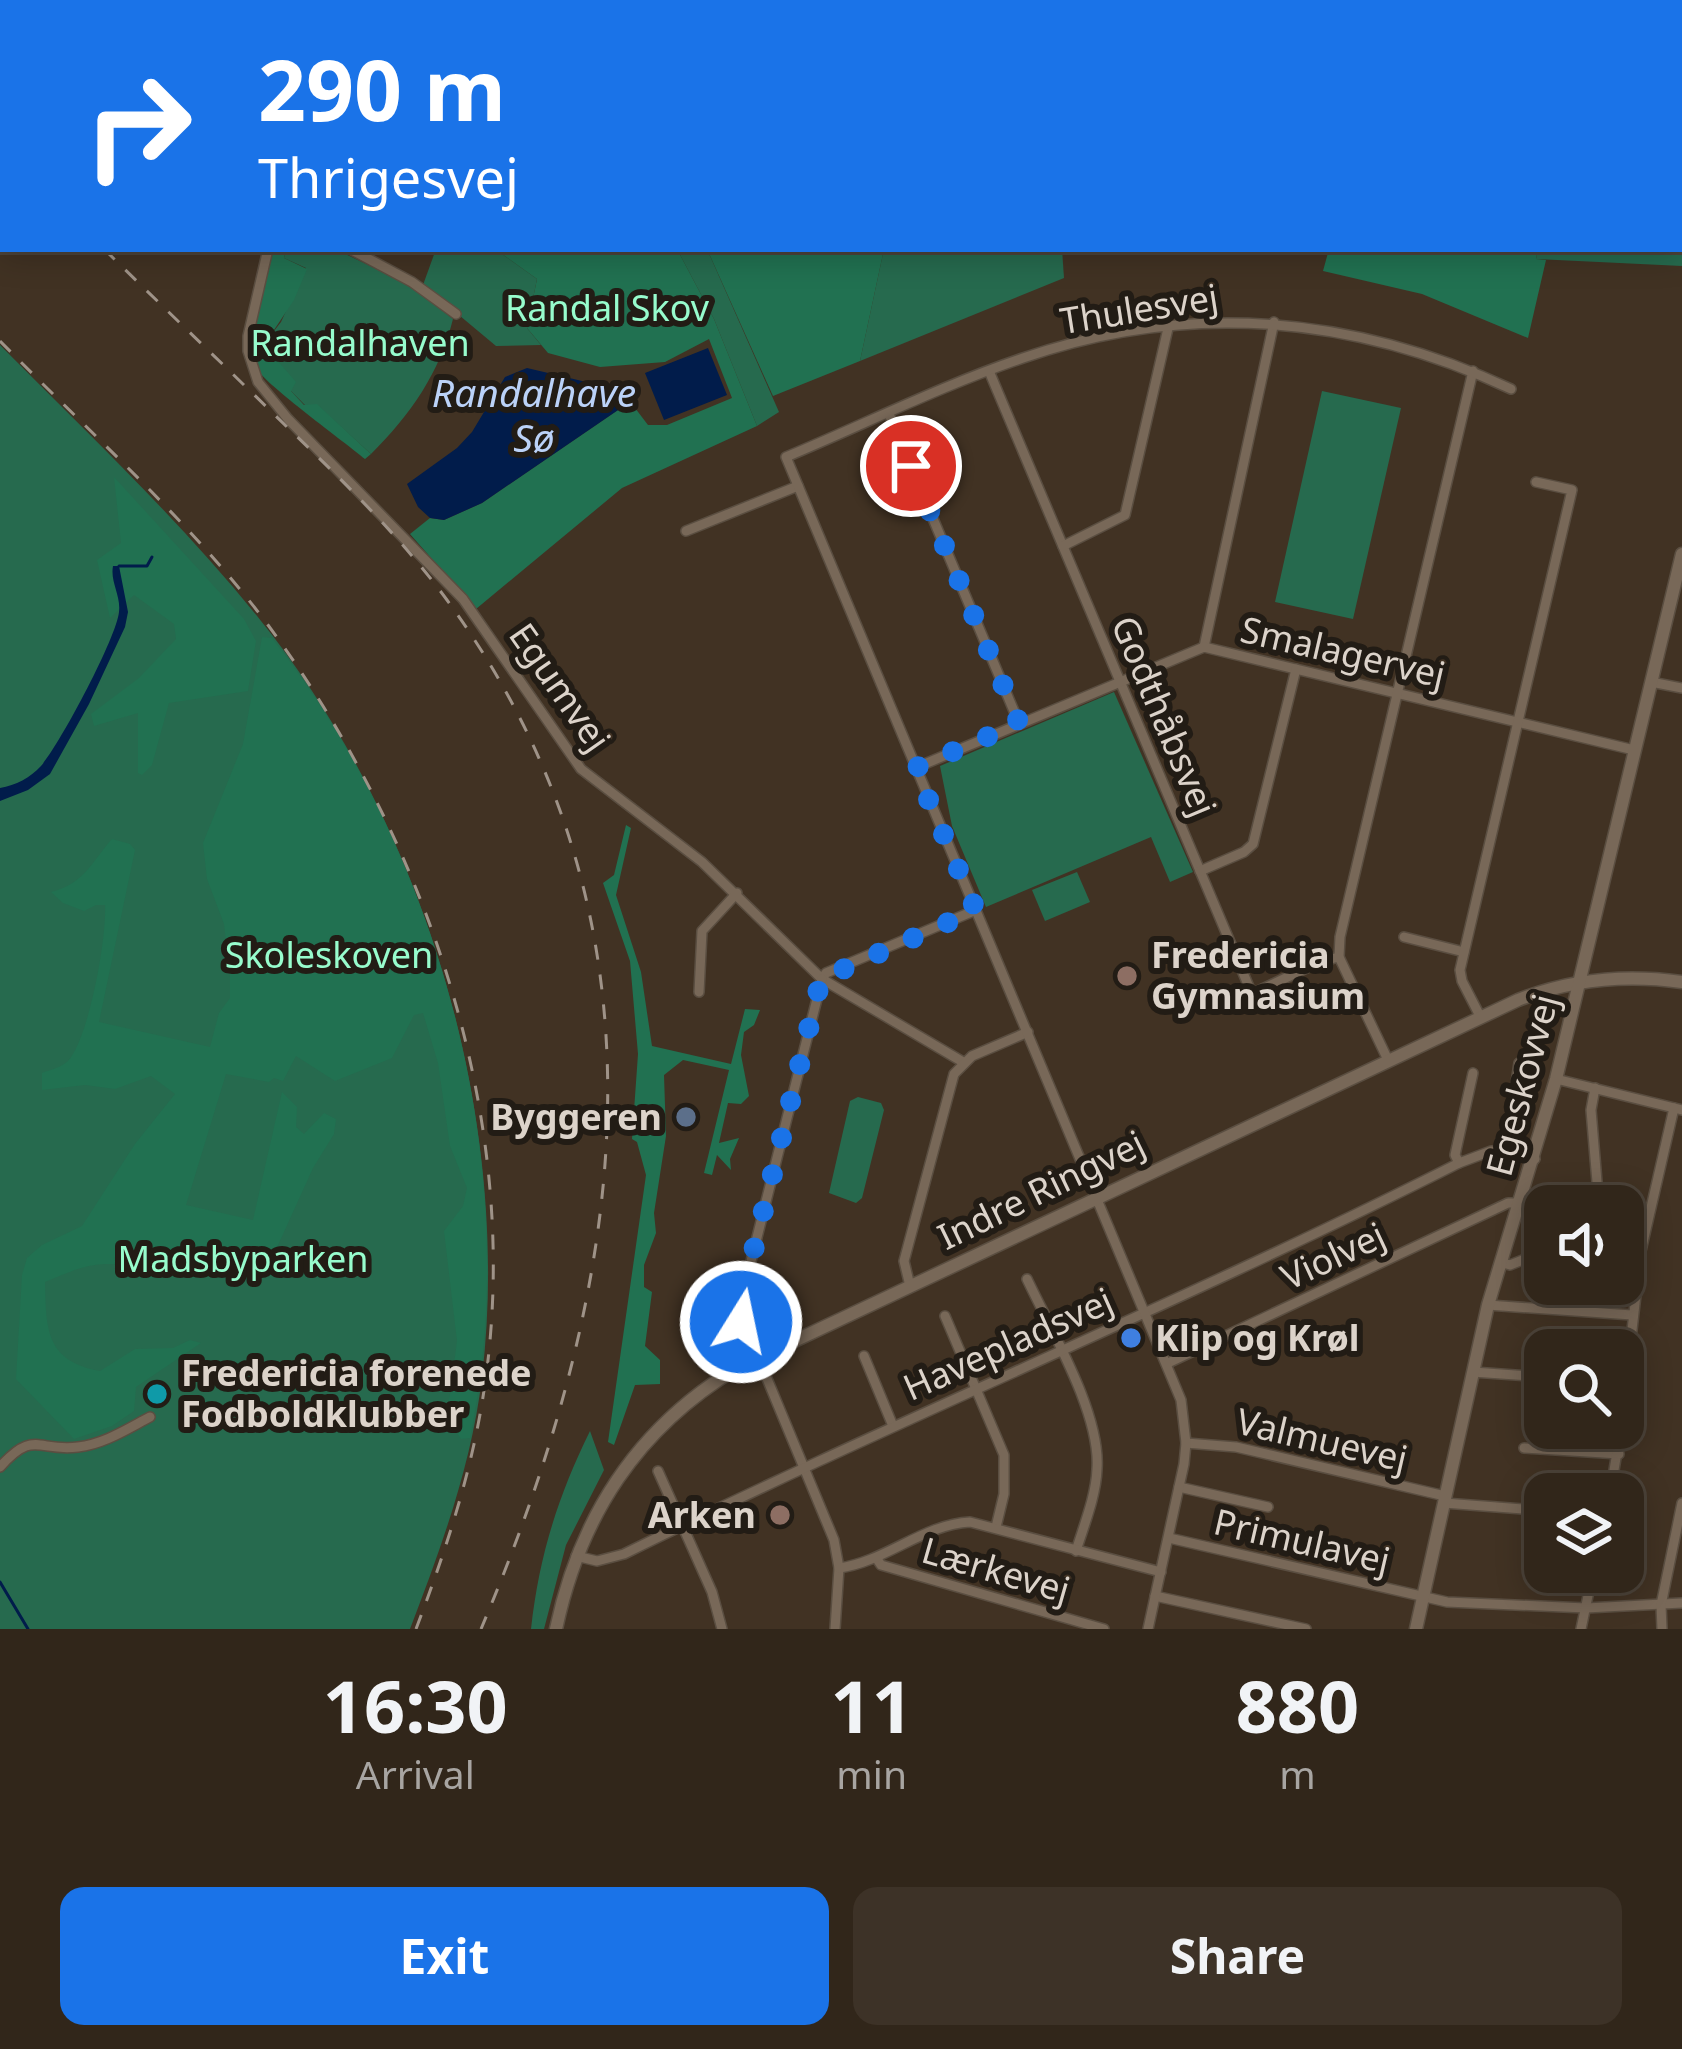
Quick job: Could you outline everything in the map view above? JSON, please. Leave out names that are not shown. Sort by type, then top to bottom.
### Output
[{"type":"street","name":"Egumvej","points":[[267,252],[248,336],[258,382],[288,419],[463,599],[581,770],[737,893],[821,979],[963,1062]]},
{"type":"street","points":[[356,252],[412,282],[456,314]]},
{"type":"street","points":[[1204,646],[1274,322]]},
{"type":"street","name":"Thulesvej","points":[[798,486],[787,457],[989,371],[1070,343],[1169,324],[1274,322],[1361,335],[1473,371],[1511,389]]},
{"type":"street","points":[[1063,546],[1125,515],[1169,324]]},
{"type":"street","name":"Godthåbsvej","points":[[989,371],[1252,994],[1339,957]]},
{"type":"street","points":[[1388,1060],[1339,957],[1340,937],[1473,371]]},
{"type":"street","points":[[889,414],[1019,723]]},
{"type":"street","points":[[1480,1016],[1462,981],[1464,952],[1572,490],[1536,482]]},
{"type":"street","points":[[686,531],[798,486],[1168,1363],[1181,1400],[1186,1443],[1148,1629]]},
{"type":"street","name":"Egeskovvej","points":[[1415,1629],[1489,1305],[1556,1079],[1682,554]]},
{"type":"street","name":"Smalagervej","points":[[915,768],[1204,646],[1634,750]]},
{"type":"street","points":[[1200,871],[1253,844],[1296,668]]},
{"type":"street","points":[[1651,682],[1682,688]]},
{"type":"street","points":[[699,992],[702,931],[737,893]]},
{"type":"street","points":[[836,1629],[838,1568],[830,1526],[741,1322],[741,1301],[821,979],[976,910]]},
{"type":"street","points":[[1404,937],[1464,952]]},
{"type":"street","name":"Indre Ringvej","points":[[556,1629],[576,1556],[599,1504],[642,1444],[685,1402],[910,1286],[1480,1016],[1533,994],[1580,982],[1631,978],[1682,982]]},
{"type":"street","points":[[910,1286],[904,1261],[950,1085],[963,1062],[1028,1032]]},
{"type":"street","points":[[1506,1151],[1519,1063]]},
{"type":"street","points":[[1459,1163],[1455,1155],[1473,1073]]},
{"type":"street","points":[[1556,1079],[1678,1109],[1644,1239]]},
{"type":"street","points":[[1595,1088],[1591,1110],[1597,1185]]},
{"type":"street","name":"Havepladsvej","points":[[576,1556],[597,1561],[611,1558],[1459,1163],[1491,1151],[1535,1159]]},
{"type":"street","name":"Violvej","points":[[1168,1363],[1508,1203],[1522,1203]]},
{"type":"street","points":[[1503,1263],[1524,1259]]},
{"type":"street","points":[[1027,1279],[1098,1443],[1097,1474],[1076,1550]]},
{"type":"street","points":[[1489,1305],[1632,1315]]},
{"type":"street","points":[[1630,1329],[1633,1305]]},
{"type":"street","points":[[945,1316],[1004,1455],[1004,1495],[996,1527]]},
{"type":"street","points":[[864,1357],[893,1426]]},
{"type":"street","points":[[1473,1372],[1524,1375]]},
{"type":"street","points":[[0,1467],[18,1447],[78,1448],[150,1418]]},
{"type":"street","name":"Valmuevej","points":[[1186,1443],[1236,1448],[1444,1499],[1523,1509]]},
{"type":"street","points":[[1540,1449],[1618,1454]]},
{"type":"street","points":[[1614,1473],[1619,1449]]},
{"type":"street","points":[[658,1471],[712,1592],[722,1629]]},
{"type":"street","points":[[1179,1487],[1268,1507]]},
{"type":"street","points":[[1662,1629],[1661,1605],[1682,1503]]},
{"type":"street","points":[[838,1568],[877,1559],[955,1522],[996,1527],[1161,1572]]},
{"type":"street","name":"Primulavej","points":[[1169,1538],[1447,1602],[1586,1608],[1682,1603]]},
{"type":"street","name":"Lærkevej","points":[[877,1559],[881,1565],[1104,1629]]},
{"type":"street","points":[[1581,1629],[1589,1593]]},
{"type":"street","points":[[1155,1596],[1306,1629]]},
{"type":"green space","points":[[270,252],[285,252],[284,258],[307,269],[294,300],[264,345],[296,382],[291,391],[304,405],[317,404],[371,454],[365,459],[257,369],[251,341]]},
{"type":"green space","name":"Randalhaven","points":[[285,252],[341,252],[408,284],[453,319],[422,392],[371,454],[317,405],[305,405],[291,391],[264,344],[281,322],[306,268],[284,258]]},
{"type":"green space","points":[[435,252],[499,252],[537,279],[527,328],[541,345],[496,346],[423,285]]},
{"type":"green space","points":[[499,252],[679,252],[714,319],[757,426],[622,488],[476,609],[410,534],[430,518],[444,520],[482,503],[621,408],[632,404],[648,425],[667,425],[732,398],[709,339],[665,362],[600,367],[548,353],[527,328],[537,279]]},
{"type":"green space","points":[[679,252],[708,252],[779,412],[757,426],[714,319]]},
{"type":"green space","name":"Randal Skov","points":[[708,252],[883,252],[860,361],[773,396]]},
{"type":"green space","points":[[883,252],[1062,252],[1064,278],[860,361]]},
{"type":"green space","points":[[1328,252],[1537,252],[1536,259],[1546,260],[1528,338],[1422,294],[1323,271]]},
{"type":"green space","points":[[1537,252],[1682,252],[1682,266],[1536,259]]},
{"type":"green space","name":"Madsbyparken","points":[[0,345],[199,549],[261,621],[319,701],[369,788],[411,881],[444,978],[469,1078],[483,1178],[488,1279],[482,1377],[471,1442],[444,1537],[410,1629],[0,1629]]},
{"type":"green space","points":[[1322,391],[1401,408],[1353,619],[1275,602]]},
{"type":"green space","points":[[114,477],[244,619],[256,641],[248,691],[169,703],[152,765],[142,775],[138,773],[138,713],[94,726],[91,714],[139,678],[176,639],[174,624],[134,595],[110,618],[97,560],[121,543]]},
{"type":"green space","name":"Skoleskoven","points":[[262,637],[272,638],[331,723],[382,816],[424,915],[455,1018],[477,1123],[486,1230],[485,1335],[470,1438],[461,1439],[447,1417],[457,1341],[444,1231],[463,1206],[467,1188],[450,1146],[438,1063],[423,1013],[414,1015],[392,1058],[335,1081],[296,1056],[283,1081],[226,1074],[186,1205],[253,1220],[282,1092],[297,1107],[296,1127],[304,1134],[324,1113],[336,1119],[334,1134],[313,1168],[269,1265],[239,1262],[216,1244],[161,1277],[102,1264],[45,1282],[53,1341],[69,1360],[82,1366],[100,1371],[135,1349],[173,1348],[190,1340],[201,1343],[136,1387],[134,1411],[112,1426],[74,1439],[16,1379],[27,1258],[42,1245],[82,1226],[135,1144],[175,1094],[151,1076],[115,1089],[85,1085],[42,1090],[42,1073],[68,1061],[83,1031],[105,920],[105,905],[84,911],[51,892],[79,878],[112,839],[130,844],[135,850],[99,1022],[210,1047],[219,1013],[230,998],[230,977],[224,924],[207,879],[203,843],[243,744]]},
{"type":"green space","points":[[1114,692],[1193,872],[1170,882],[1151,837],[986,907],[952,826],[940,766]]},
{"type":"green space","points":[[626,825],[631,828],[616,895],[641,972],[652,1046],[731,1064],[745,1009],[760,1010],[754,1025],[744,1032],[741,1055],[749,1096],[741,1104],[728,1103],[719,1143],[739,1138],[730,1159],[731,1170],[717,1155],[712,1175],[704,1173],[729,1070],[683,1060],[664,1075],[666,1136],[654,1213],[656,1233],[644,1265],[644,1287],[652,1292],[645,1346],[660,1360],[660,1384],[635,1385],[614,1445],[608,1442],[646,1175],[632,1139],[638,1054],[630,961],[603,883],[614,875]]},
{"type":"green space","points":[[1077,872],[1090,902],[1045,921],[1032,890]]},
{"type":"green space","points":[[858,1097],[881,1103],[884,1110],[862,1198],[856,1203],[829,1193],[850,1101]]},
{"type":"green space","points":[[590,1431],[604,1470],[566,1545],[544,1629],[531,1629],[552,1527]]},
{"type":"water","points":[[708,348],[727,395],[664,420],[645,373]]},
{"type":"water","name":"Randalhave Sø","points":[[527,368],[616,389],[623,397],[621,408],[482,503],[444,520],[430,518],[418,507],[407,484],[457,448],[505,377]]},
{"type":"water","points":[[113,566],[119,566],[128,612],[89,704],[50,774],[28,790],[0,801],[0,788],[27,777],[50,754],[98,667],[119,612]]},
{"type":"waterway","points":[[119,566],[147,566],[152,557]]},
{"type":"waterway","points":[[0,1582],[28,1629]]},
{"type":"railway","points":[[107,252],[350,488],[429,576],[522,723],[573,848],[600,976],[608,1106],[597,1237],[571,1368],[531,1499],[481,1629]]},
{"type":"railway","points":[[0,341],[173,514],[268,625],[325,710],[376,800],[419,895],[453,993],[477,1094],[491,1197],[493,1300],[482,1403],[470,1461],[416,1629]]},
{"type":"place","name":"Fredericia Gymnasium","points":[[1127,976]]},
{"type":"place","name":"Byggeren","points":[[686,1117]]},
{"type":"place","name":"Klip og Krøl","points":[[1131,1338]]},
{"type":"place","name":"Fredericia forenede Fodboldklubber","points":[[157,1394]]},
{"type":"place","name":"Arken","points":[[780,1515]]},
{"type":"route","points":[[741,1322],[741,1301],[821,979],[976,910],[915,768],[1019,723],[911,466]]}]
